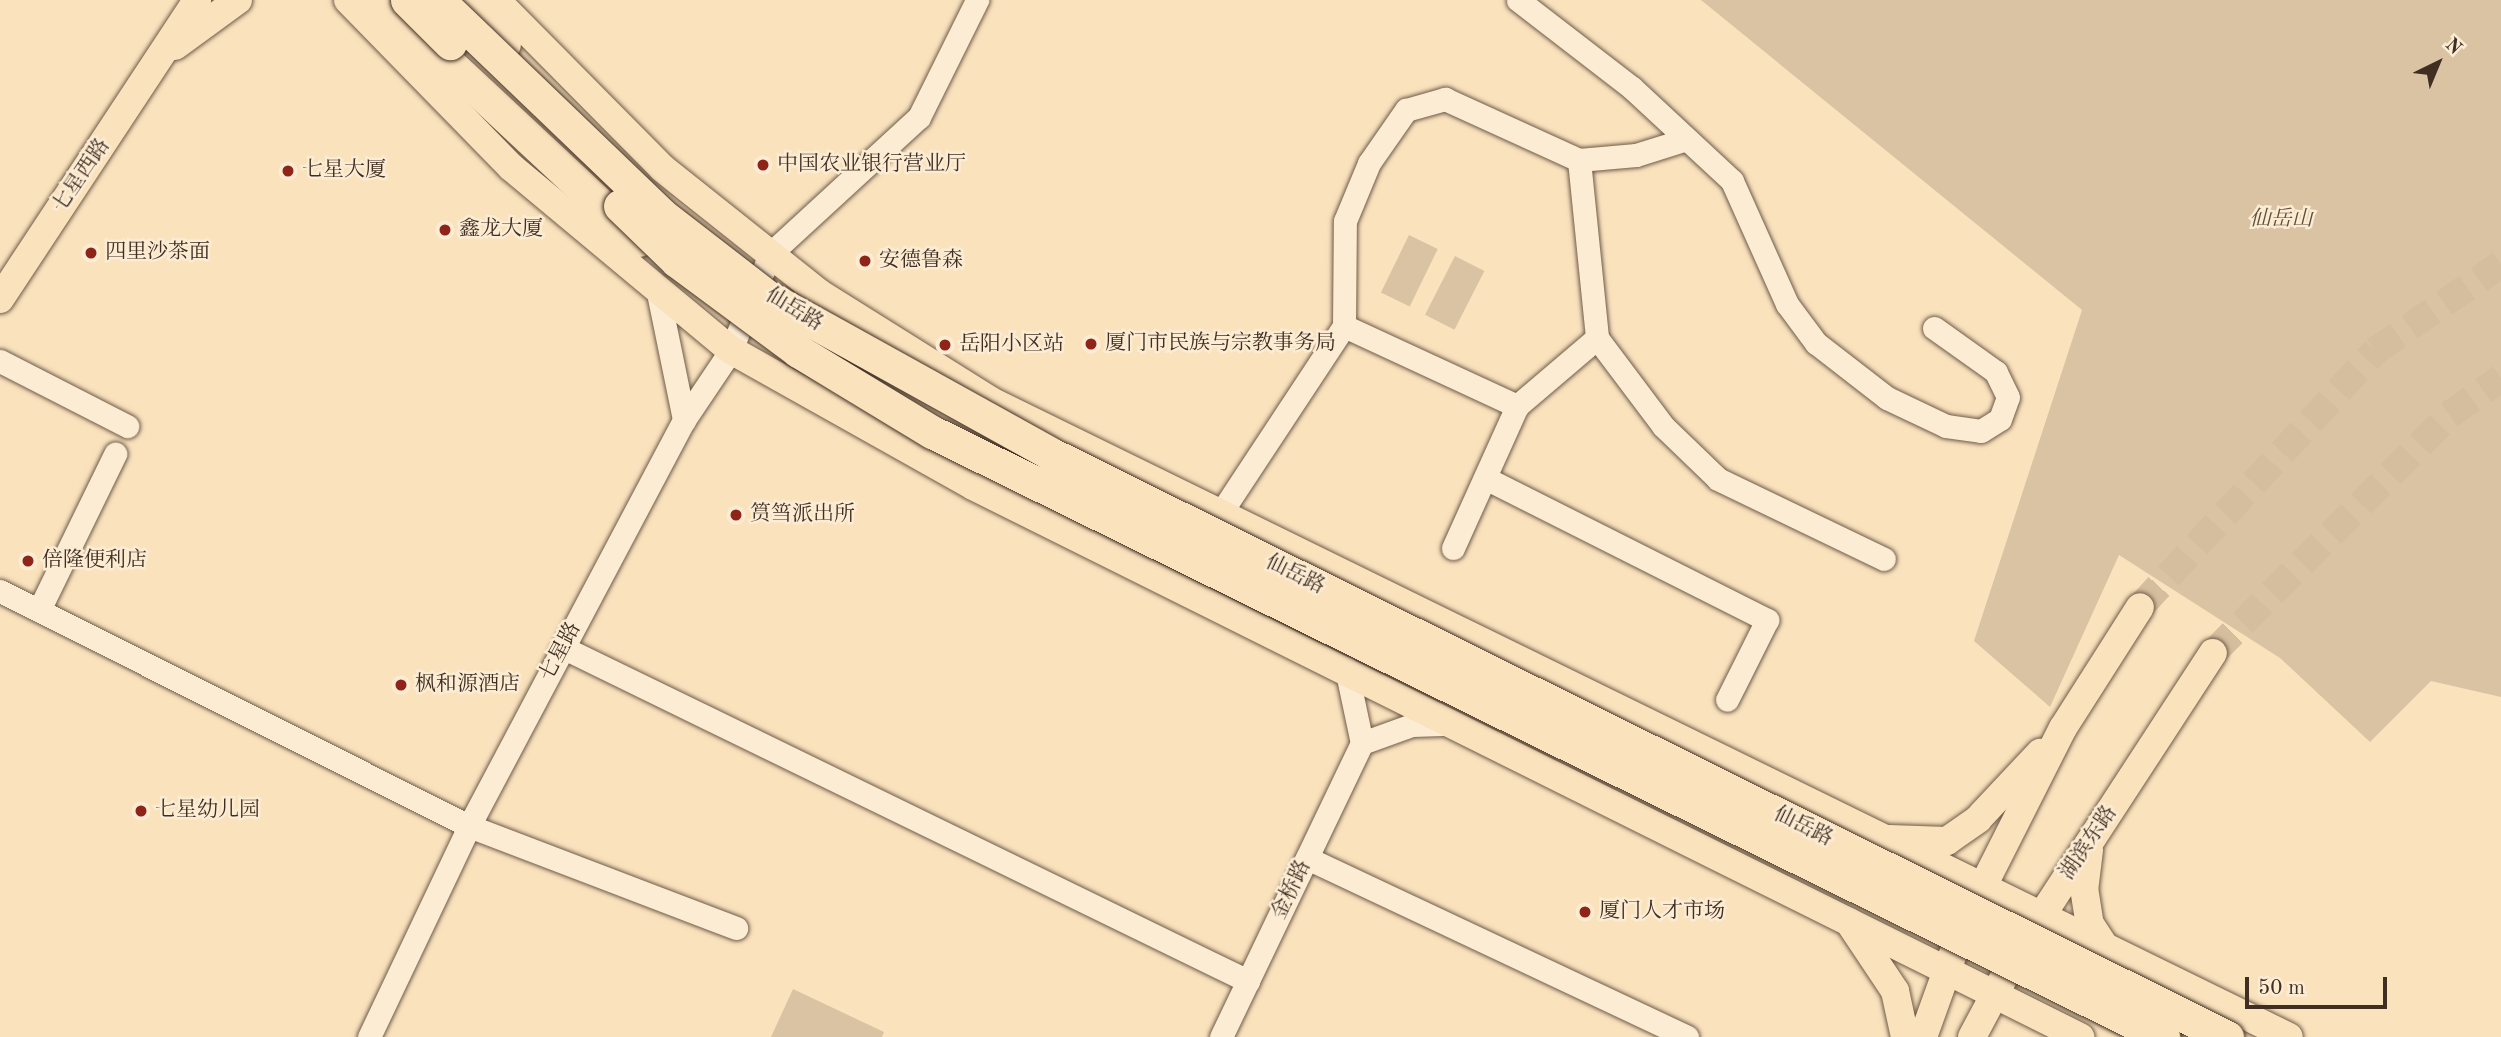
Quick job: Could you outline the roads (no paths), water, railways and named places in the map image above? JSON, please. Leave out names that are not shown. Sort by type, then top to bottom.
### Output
[{"type":"highway","name":"仙岳路","points":[[408,0],[662,215],[768,297],[1061,460],[2227,1037]]},
{"type":"highway","name":"仙岳路","points":[[408,0],[677,261],[799,351],[932,432],[2162,1037]]},
{"type":"highway","points":[[463,0],[636,167],[729,246],[903,372]]},
{"type":"main road","points":[[164,53],[174,0]]},
{"type":"main road","name":"七星西路","points":[[0,299],[197,0]]},
{"type":"main road","points":[[164,53],[238,0]]},
{"type":"main road","points":[[348,0],[511,167],[731,350],[973,486],[1457,723],[2080,1037]]},
{"type":"main road","points":[[496,0],[662,168],[819,293],[991,401],[2039,918],[2289,1037]]},
{"type":"main road","points":[[1923,1037],[1946,968],[1982,888],[2063,727],[2140,607]]},
{"type":"main road","name":"湖滨东路","points":[[1972,1037],[2039,918],[2213,653]]},
{"type":"main road","points":[[1880,839],[1947,841],[1978,819],[2063,727]]},
{"type":"main road","points":[[2090,842],[2084,888],[2090,924],[2106,950]]},
{"type":"main road","points":[[1845,917],[1895,991],[1905,1037]]},
{"type":"street","points":[[770,254],[919,117],[977,0]]},
{"type":"street","points":[[1518,0],[1687,139],[1732,181],[1787,304],[1816,343],[1887,398],[1946,426],[1981,431],[2000,419],[2008,397],[1996,372],[1934,328]]},
{"type":"street","points":[[1220,514],[1344,326],[1345,220],[1369,163],[1406,110],[1445,99],[1579,160],[1636,155],[1687,139]]},
{"type":"street","points":[[1579,160],[1597,338],[1662,426],[1718,479],[1884,559]]},
{"type":"street","name":"七星路","points":[[369,1037],[469,826],[684,420],[731,350],[770,254]]},
{"type":"street","points":[[657,288],[684,420]]},
{"type":"street","points":[[1344,326],[1517,406]]},
{"type":"street","points":[[1453,548],[1517,406],[1597,338]]},
{"type":"street","points":[[0,361],[127,426]]},
{"type":"street","points":[[39,610],[115,454]]},
{"type":"street","points":[[1485,478],[1767,620],[1727,700]]},
{"type":"street","points":[[0,591],[469,826],[736,928]]},
{"type":"street","points":[[564,648],[1248,981]]},
{"type":"street","points":[[1346,668],[1362,743],[1412,725],[1457,723]]},
{"type":"street","name":"金桥路","points":[[1221,1037],[1362,743]]},
{"type":"street","points":[[1307,858],[1687,1037]]},
{"type":"tunnel","points":[[2140,607],[2375,351],[2501,264]]},
{"type":"tunnel","points":[[2213,653],[2449,415],[2501,378]]},
{"type":"place","name":"中国农业银行营业厅","points":[[763,165]]},
{"type":"place","name":"七星大厦","points":[[288,171]]},
{"type":"place","name":"鑫龙大厦","points":[[445,230]]},
{"type":"place","name":"四里沙茶面","points":[[91,253]]},
{"type":"place","name":"安德鲁森","points":[[865,261]]},
{"type":"place","name":"厦门市民族与宗教事务局","points":[[1091,344]]},
{"type":"place","name":"岳阳小区站","points":[[945,345]]},
{"type":"place","name":"筼筜派出所","points":[[736,515]]},
{"type":"place","name":"倍隆便利店","points":[[28,561]]},
{"type":"place","name":"枫和源酒店","points":[[401,685]]},
{"type":"place","name":"七星幼儿园","points":[[141,811]]},
{"type":"place","name":"厦门人才市场","points":[[1585,912]]},
{"type":"park label","name":"仙岳山","points":[[2281,220]]}]
